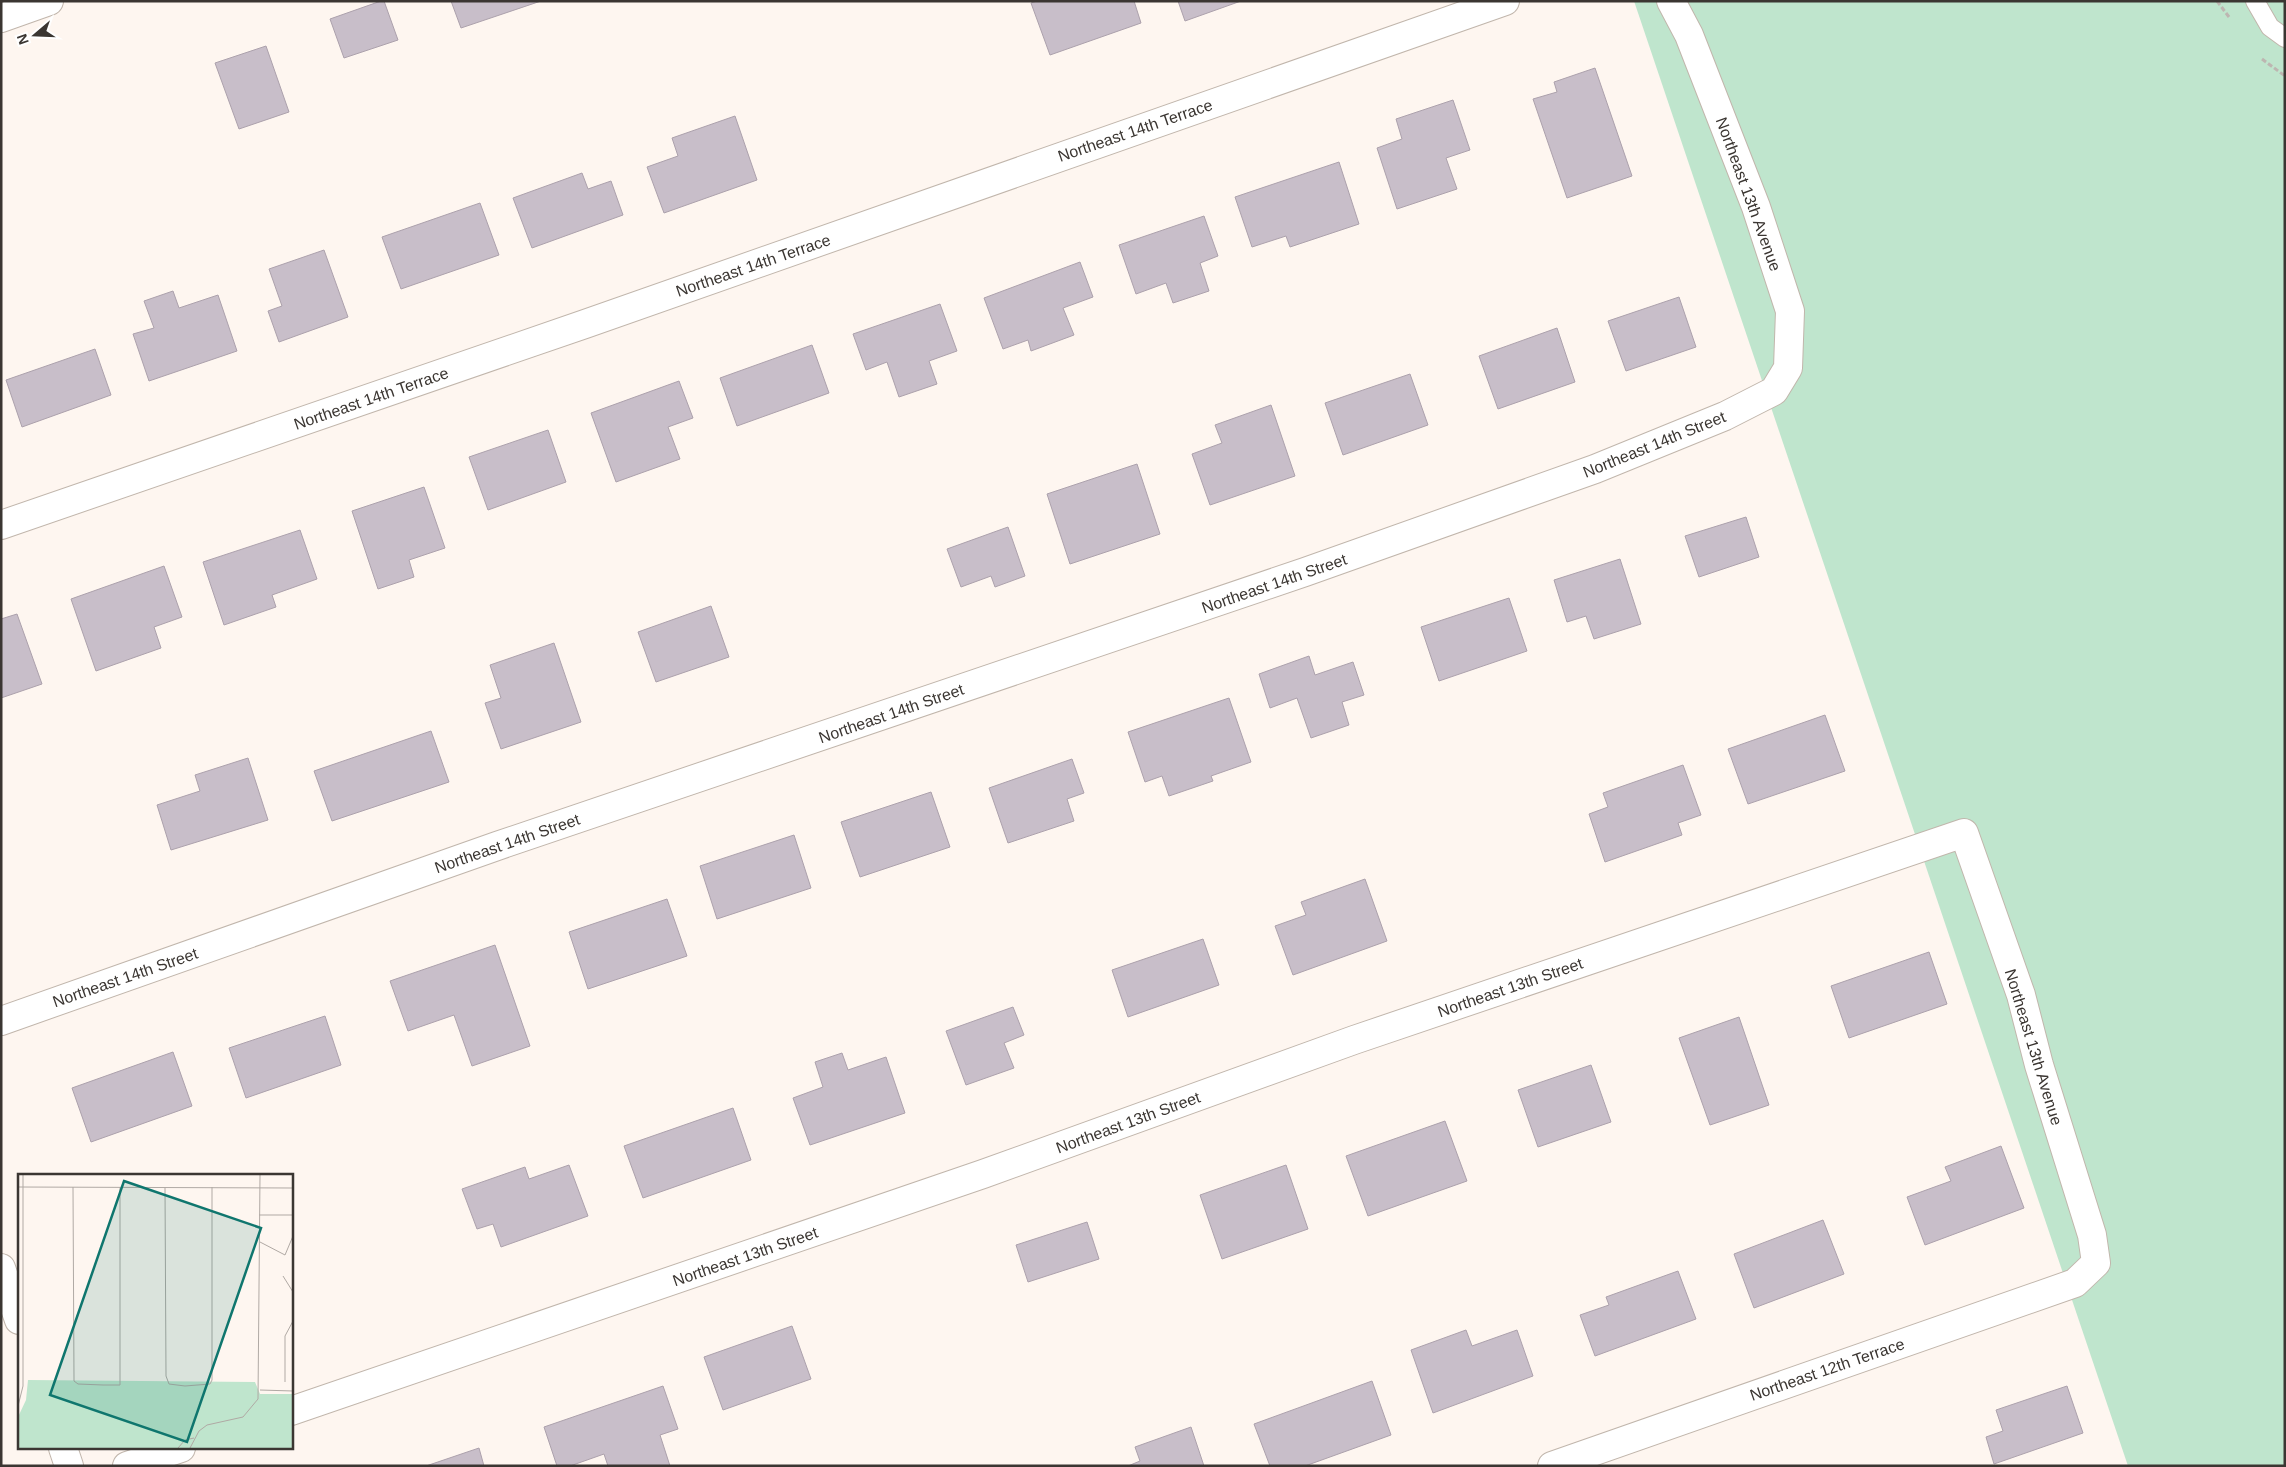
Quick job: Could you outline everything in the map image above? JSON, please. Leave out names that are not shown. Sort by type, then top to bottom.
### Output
[{"type":"street","points":[[1,18],[49,1]]},
{"type":"street","name":"Northeast 14th Terrace","points":[[1,526],[585,324],[1505,1]]},
{"type":"street","name":"Northeast 13th Avenue","points":[[1671,1],[1689,35],[1756,207],[1790,311],[1788,368],[1774,390]]},
{"type":"street","name":"Northeast 14th Street","points":[[1,1021],[497,846],[1305,572],[1595,469],[1725,416],[1774,390]]},
{"type":"street","name":"Northeast 13th Avenue","points":[[1964,833],[2021,995],[2039,1065],[2092,1235],[2096,1263]]},
{"type":"street","name":"Northeast 13th Street","points":[[292,1411],[983,1174],[1354,1040],[1964,833]]},
{"type":"street","name":"Northeast 12th Terrace","points":[[1552,1466],[2075,1282],[2096,1263]]},
{"type":"street","points":[[1,1268],[18,1317]]},
{"type":"street","points":[[64,1450],[69,1466]]},
{"type":"street","points":[[127,1466],[175,1450]]},
{"type":"lane","points":[[2255,1],[2270,27],[2285,38]]},
{"type":"green space","points":[[1634,1],[2285,1],[2285,1466],[2128,1466]]},
{"type":"building","points":[[384,1],[398,40],[344,58],[330,19]]},
{"type":"building","points":[[451,1],[541,1],[461,28]]},
{"type":"building","points":[[1037,1],[1134,1],[1141,23],[1050,55],[1031,3]]},
{"type":"building","points":[[1178,1],[1241,1],[1185,21]]},
{"type":"building","points":[[266,46],[289,112],[239,129],[215,63]]},
{"type":"building","points":[[1595,68],[1632,176],[1567,198],[1533,99],[1557,92],[1554,82]]},
{"type":"building","points":[[1453,100],[1470,150],[1446,158],[1457,189],[1397,209],[1377,148],[1402,139],[1396,119]]},
{"type":"building","points":[[735,116],[757,180],[664,213],[647,167],[678,156],[672,138]]},
{"type":"building","points":[[1339,162],[1359,224],[1290,247],[1286,236],[1252,247],[1235,197]]},
{"type":"building","points":[[582,173],[588,189],[611,181],[623,215],[532,248],[513,198]]},
{"type":"building","points":[[480,203],[499,255],[401,289],[382,237]]},
{"type":"building","points":[[1204,216],[1218,256],[1200,263],[1209,291],[1173,303],[1166,283],[1136,294],[1119,245]]},
{"type":"building","points":[[324,250],[348,317],[279,342],[268,311],[282,306],[269,269]]},
{"type":"building","points":[[1080,262],[1093,297],[1063,308],[1074,335],[1031,351],[1028,340],[1003,349],[984,298]]},
{"type":"building","points":[[173,291],[179,308],[218,295],[237,351],[149,381],[133,334],[154,328],[144,301]]},
{"type":"building","points":[[1679,297],[1696,347],[1626,371],[1608,321]]},
{"type":"building","points":[[940,304],[957,351],[929,361],[937,384],[899,397],[887,362],[866,370],[853,334]]},
{"type":"building","points":[[1557,328],[1575,382],[1498,409],[1479,356]]},
{"type":"building","points":[[812,345],[829,393],[737,426],[720,378]]},
{"type":"building","points":[[95,349],[111,395],[22,427],[6,380]]},
{"type":"building","points":[[1410,374],[1428,425],[1343,455],[1325,403]]},
{"type":"building","points":[[679,381],[693,418],[668,427],[680,459],[616,482],[591,413]]},
{"type":"building","points":[[1271,405],[1295,476],[1210,505],[1192,454],[1222,443],[1215,425]]},
{"type":"building","points":[[548,430],[566,482],[488,510],[469,457]]},
{"type":"building","points":[[1137,464],[1160,534],[1070,564],[1047,494]]},
{"type":"building","points":[[424,487],[445,548],[409,560],[414,577],[378,589],[352,511]]},
{"type":"building","points":[[1746,517],[1759,557],[1699,577],[1685,536]]},
{"type":"building","points":[[1008,527],[1025,576],[995,587],[991,576],[961,587],[947,549]]},
{"type":"building","points":[[300,530],[317,579],[272,595],[276,607],[224,625],[203,562]]},
{"type":"building","points":[[1620,559],[1641,624],[1594,639],[1586,616],[1567,622],[1554,580]]},
{"type":"building","points":[[164,566],[182,617],[154,627],[161,648],[96,671],[71,599]]},
{"type":"building","points":[[1509,598],[1527,651],[1439,681],[1421,627]]},
{"type":"building","points":[[711,606],[729,657],[656,682],[638,632]]},
{"type":"building","points":[[17,614],[42,684],[1,698],[1,619]]},
{"type":"building","points":[[554,643],[581,722],[501,749],[485,703],[501,698],[490,665]]},
{"type":"building","points":[[1309,656],[1315,675],[1353,662],[1364,695],[1342,702],[1349,725],[1311,738],[1297,698],[1270,708],[1259,674]]},
{"type":"building","points":[[1229,698],[1251,762],[1211,776],[1213,781],[1169,796],[1162,776],[1145,782],[1128,732]]},
{"type":"building","points":[[1825,715],[1845,771],[1748,804],[1728,749]]},
{"type":"building","points":[[431,731],[449,782],[332,821],[314,771]]},
{"type":"building","points":[[248,758],[268,820],[171,850],[157,805],[200,791],[195,775]]},
{"type":"building","points":[[1072,759],[1084,793],[1067,799],[1074,821],[1008,843],[989,788]]},
{"type":"building","points":[[1683,765],[1701,815],[1678,823],[1682,835],[1605,862],[1589,814],[1608,807],[1603,793]]},
{"type":"building","points":[[931,792],[950,847],[860,877],[841,822]]},
{"type":"building","points":[[794,835],[811,888],[717,919],[700,866]]},
{"type":"building","points":[[1365,879],[1387,941],[1293,975],[1275,926],[1306,915],[1301,902]]},
{"type":"building","points":[[667,899],[687,956],[588,989],[569,932]]},
{"type":"building","points":[[1203,939],[1219,985],[1128,1017],[1112,970]]},
{"type":"building","points":[[495,945],[530,1046],[472,1066],[454,1015],[408,1031],[390,981]]},
{"type":"building","points":[[1929,952],[1947,1004],[1849,1038],[1831,986]]},
{"type":"building","points":[[1013,1007],[1024,1035],[1004,1043],[1014,1068],[966,1085],[946,1031]]},
{"type":"building","points":[[325,1016],[341,1065],[246,1098],[229,1048]]},
{"type":"building","points":[[1739,1017],[1769,1105],[1710,1125],[1679,1038]]},
{"type":"building","points":[[173,1052],[192,1106],[91,1142],[72,1088]]},
{"type":"building","points":[[842,1053],[848,1070],[886,1057],[905,1113],[810,1145],[793,1098],[823,1087],[815,1062]]},
{"type":"building","points":[[1591,1065],[1611,1122],[1538,1147],[1518,1090]]},
{"type":"building","points":[[733,1108],[751,1160],[643,1198],[624,1146]]},
{"type":"building","points":[[1445,1121],[1467,1181],[1368,1216],[1346,1156]]},
{"type":"building","points":[[2001,1146],[2024,1208],[1925,1245],[1907,1197],[1951,1181],[1945,1167]]},
{"type":"building","points":[[569,1165],[588,1216],[501,1247],[493,1224],[477,1229],[462,1189],[525,1167],[529,1179]]},
{"type":"building","points":[[1286,1165],[1308,1229],[1222,1259],[1200,1195]]},
{"type":"building","points":[[1823,1220],[1844,1274],[1754,1308],[1734,1254]]},
{"type":"building","points":[[1087,1222],[1099,1259],[1028,1282],[1016,1245]]},
{"type":"building","points":[[1678,1271],[1696,1319],[1595,1356],[1580,1315],[1609,1305],[1606,1297]]},
{"type":"building","points":[[792,1326],[811,1379],[723,1410],[704,1357]]},
{"type":"building","points":[[1466,1330],[1472,1346],[1517,1330],[1533,1376],[1433,1413],[1411,1350]]},
{"type":"building","points":[[1372,1381],[1391,1435],[1305,1466],[1270,1466],[1254,1424]]},
{"type":"building","points":[[663,1386],[678,1429],[660,1435],[670,1466],[608,1466],[604,1454],[570,1466],[557,1466],[544,1427]]},
{"type":"building","points":[[2067,1386],[2083,1433],[1994,1464],[1986,1437],[2003,1431],[1996,1410]]},
{"type":"building","points":[[1191,1427],[1204,1466],[1128,1466],[1140,1461],[1135,1447]]},
{"type":"building","points":[[479,1448],[484,1466],[426,1466]]}]
